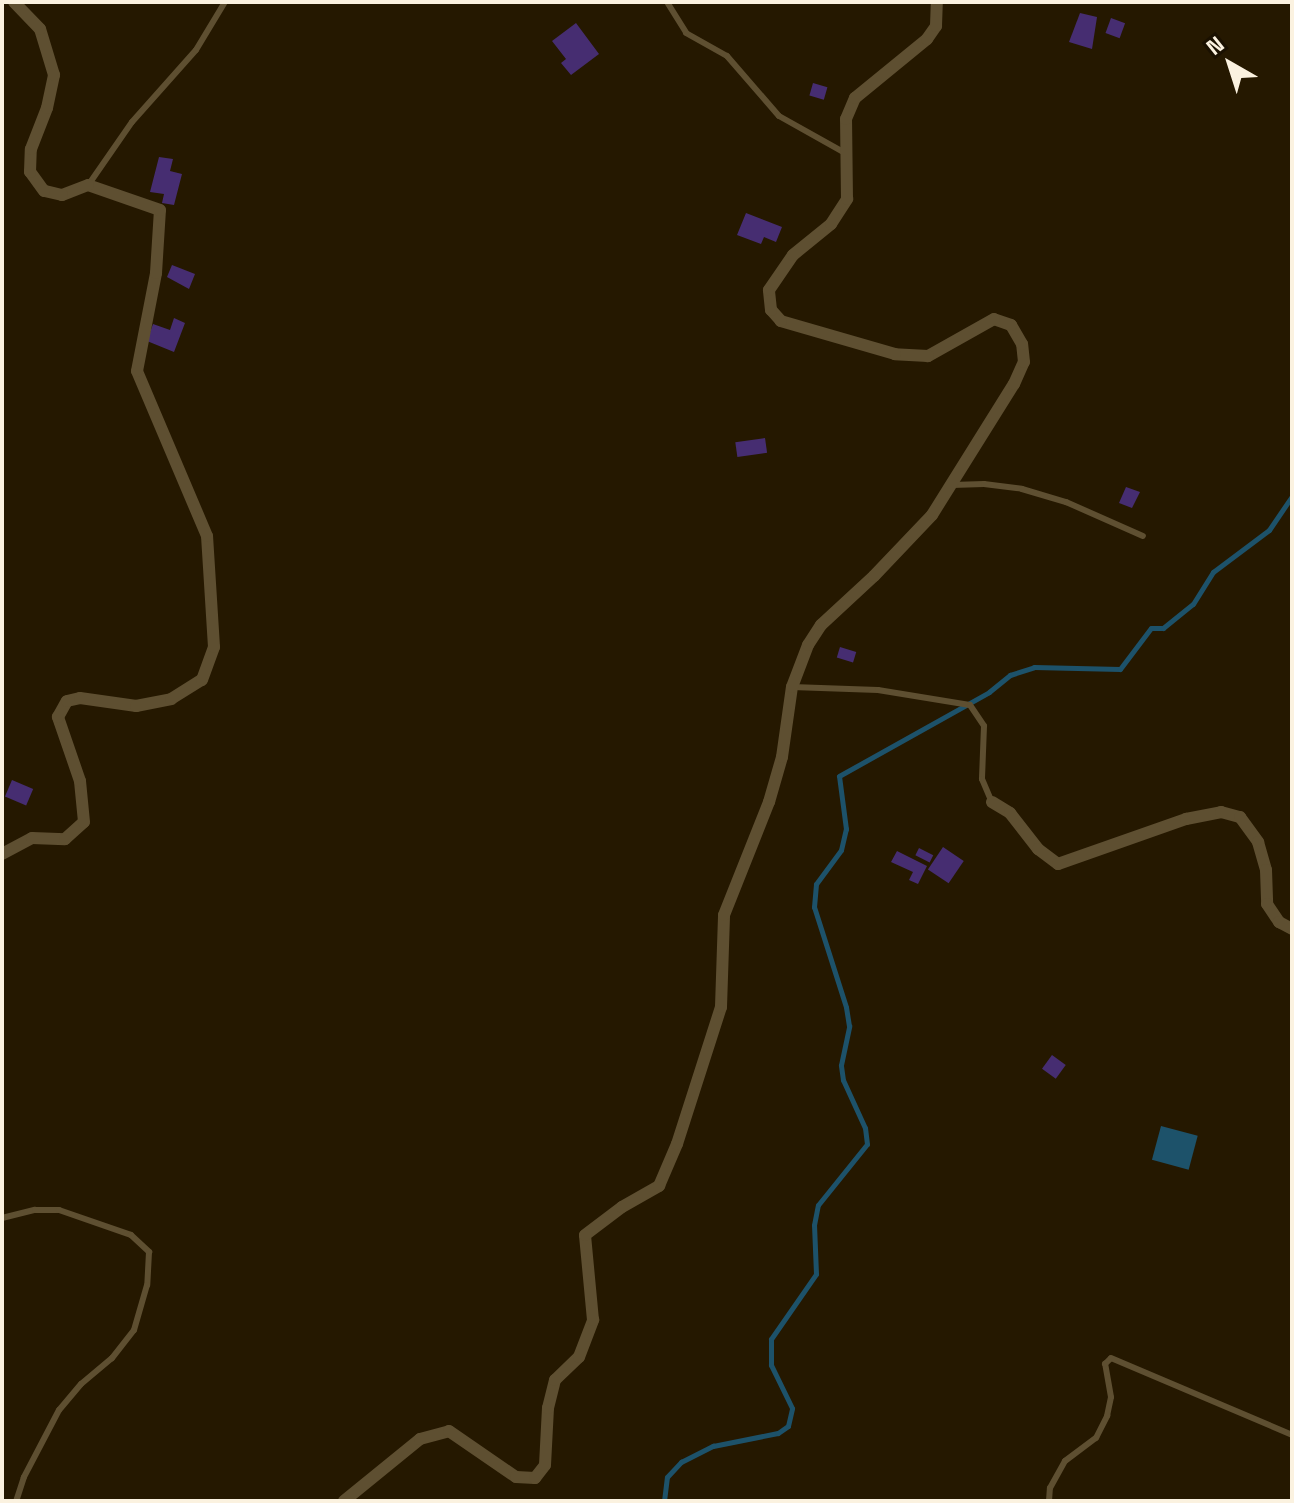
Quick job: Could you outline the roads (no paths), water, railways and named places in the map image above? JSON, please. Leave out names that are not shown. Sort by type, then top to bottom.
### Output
[{"type":"street","points":[[2,854],[32,838],[65,839],[84,822],[80,781],[58,717],[67,701],[80,698],[136,706],[171,699],[202,680],[214,647],[207,536],[137,371],[156,273],[160,210],[88,185],[62,195],[44,191],[30,172],[31,149],[47,108],[54,75],[40,29],[14,2]]},
{"type":"street","points":[[344,1501],[420,1439],[449,1431],[516,1477],[535,1478],[545,1465],[548,1408],[555,1380],[579,1357],[593,1320],[585,1235],[659,1186],[677,1144],[721,1007],[724,915],[782,757],[792,687],[808,645],[821,625],[874,576],[932,515],[1014,384],[1024,362],[1022,344],[1011,325],[994,319],[928,356],[906,355],[781,321],[771,310],[769,290],[793,255],[831,224],[847,199],[846,119],[855,98],[870,82],[927,39],[936,26],[937,2]]},
{"type":"street","points":[[992,802],[1010,813],[1038,849],[1058,864],[1186,819],[1221,812],[1240,817],[1258,842],[1266,870],[1267,904],[1279,922],[1292,929]]},
{"type":"lane","points":[[88,185],[132,122],[196,50],[225,2]]},
{"type":"lane","points":[[667,2],[686,33],[727,56],[779,116],[847,154]]},
{"type":"lane","points":[[950,486],[984,484],[1022,489],[1066,502],[1143,536]]},
{"type":"lane","points":[[792,687],[878,690],[970,705],[984,726],[982,779],[992,802]]},
{"type":"lane","points":[[2,1218],[35,1210],[59,1210],[131,1235],[149,1252],[147,1285],[134,1330],[112,1358],[81,1384],[59,1410],[24,1477],[16,1501]]},
{"type":"lane","points":[[1049,1501],[1050,1488],[1065,1461],[1096,1438],[1107,1416],[1111,1397],[1105,1364],[1111,1358],[1292,1435]]},
{"type":"water","points":[[1161,1126],[1198,1136],[1189,1170],[1152,1160]]},
{"type":"waterway","points":[[664,1501],[667,1477],[681,1462],[713,1446],[778,1433],[788,1426],[792,1408],[771,1365],[771,1339],[816,1274],[814,1225],[818,1205],[867,1144],[865,1128],[843,1080],[841,1065],[849,1026],[846,1007],[814,907],[816,884],[841,850],[846,829],[839,776],[989,692],[1010,675],[1034,667],[1120,669],[1151,628],[1163,628],[1193,604],[1213,572],[1269,530],[1292,496]]}]
